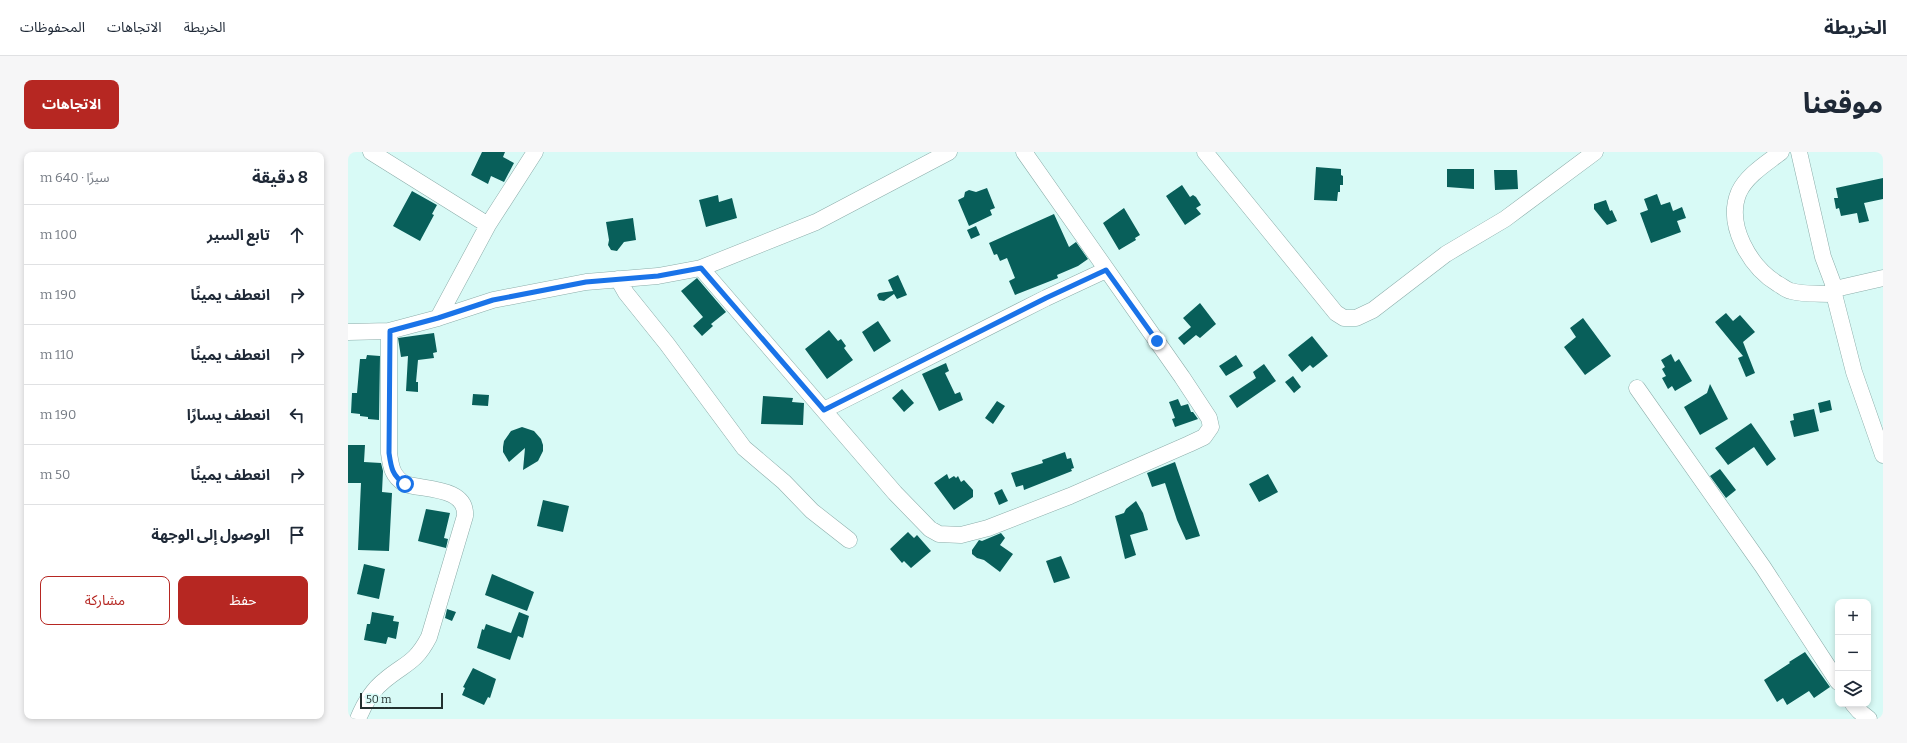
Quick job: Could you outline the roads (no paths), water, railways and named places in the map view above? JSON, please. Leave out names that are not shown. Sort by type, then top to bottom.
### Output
[{"type":"street","points":[[371,152],[488,225]]},
{"type":"street","points":[[438,318],[488,225],[535,152]]},
{"type":"street","points":[[348,332],[390,331],[438,318],[493,300],[586,282],[658,276],[701,268],[816,222],[949,152]]},
{"type":"street","points":[[701,268],[895,493],[930,529],[939,534],[961,535],[988,528],[1070,496],[1204,437],[1211,427],[1209,418],[1182,377],[1024,152]]},
{"type":"street","points":[[1205,152],[1336,313],[1344,318],[1356,318],[1373,310],[1446,254],[1505,219],[1595,152]]},
{"type":"street","points":[[1781,152],[1748,179],[1740,192],[1736,205],[1736,223],[1742,242],[1753,261],[1768,278],[1790,291],[1834,291],[1883,278]]},
{"type":"street","points":[[1799,152],[1823,257],[1834,291],[1854,372],[1878,424],[1883,455]]},
{"type":"street","points":[[824,410],[1046,298],[1106,270]]},
{"type":"street","points":[[618,279],[626,293],[667,344],[744,448],[784,482],[812,511],[849,540]]},
{"type":"street","points":[[358,719],[373,692],[385,680],[413,660],[422,650],[429,637],[465,516],[466,508],[463,502],[451,493],[405,484],[398,480],[393,473],[389,440],[390,331]]},
{"type":"street","points":[[1638,388],[1763,567],[1835,677]]},
{"type":"street","points":[[1855,707],[1858,712],[1869,719]]}]
